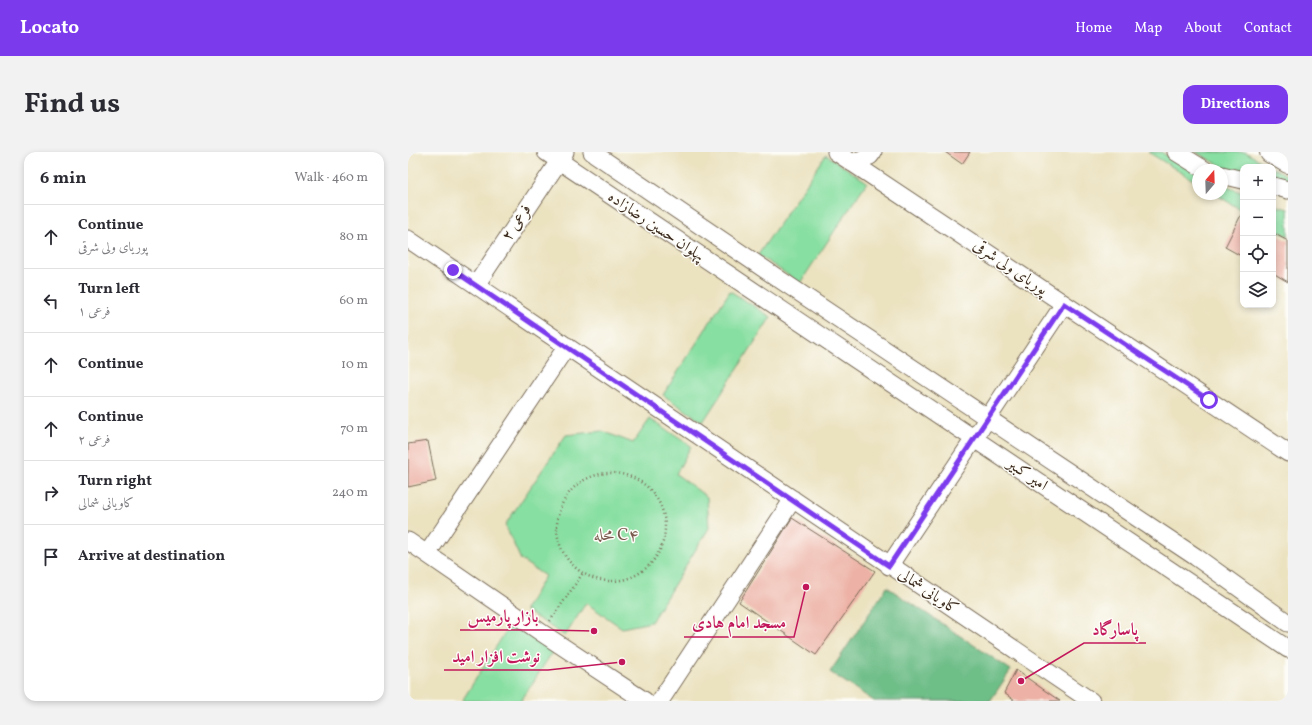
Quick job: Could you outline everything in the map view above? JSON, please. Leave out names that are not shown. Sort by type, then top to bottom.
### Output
[{"type":"main road","points":[[1271,152],[1288,162]]},
{"type":"street","name":"پهلوان حسین رضازاده","points":[[592,152],[779,280]]},
{"type":"street","name":"پوریای ولی شرقی","points":[[836,152],[853,158],[1064,304],[1288,452]]},
{"type":"street","points":[[853,158],[870,156],[873,152]]},
{"type":"street","points":[[1176,152],[1195,164]]},
{"type":"street","name":"پهلوان حسین رضازاده","points":[[557,155],[727,275],[766,300]]},
{"type":"street","name":"فرعی ۲","points":[[476,284],[557,155]]},
{"type":"street","points":[[1228,176],[1240,179]]},
{"type":"street","points":[[1276,187],[1288,190]]},
{"type":"street","name":"کاویانی شمالی","points":[[408,239],[568,346],[889,566],[1091,701]]},
{"type":"street","points":[[727,275],[741,254]]},
{"type":"street","name":"امیر کبیر","points":[[779,280],[1189,553],[1288,623]]},
{"type":"street","name":"امیر کبیر","points":[[766,300],[974,440],[1284,642]]},
{"type":"street","points":[[797,321],[810,300]]},
{"type":"street","points":[[889,566],[1064,304]]},
{"type":"street","points":[[427,554],[568,346]]},
{"type":"street","points":[[660,701],[793,500]]},
{"type":"street","points":[[408,541],[542,633],[645,701]]},
{"type":"path","points":[[606,473],[623,474],[639,481],[652,492],[661,507],[665,524],[663,542],[655,557],[644,569],[630,577],[614,580],[598,579],[583,573],[570,562],[561,547],[558,536],[558,514],[565,496],[576,486],[590,477],[606,473]]},
{"type":"path","points":[[542,633],[583,573]]},
{"type":"green space","points":[[1148,152],[1161,152],[1192,170],[1192,179]]},
{"type":"green space","points":[[1195,152],[1245,152],[1266,164],[1240,164],[1240,174],[1228,169],[1228,164],[1218,164]]},
{"type":"green space","points":[[826,155],[867,182],[800,283],[758,255]]},
{"type":"green space","points":[[1276,170],[1288,176],[1288,186],[1276,183]]},
{"type":"green space","points":[[1228,187],[1240,192],[1240,209],[1225,200],[1228,200]]},
{"type":"green space","points":[[1276,206],[1288,209],[1288,236],[1276,230]]},
{"type":"green space","points":[[730,291],[771,317],[703,422],[663,395]]},
{"type":"green space","points":[[650,419],[691,446],[676,474],[707,497],[709,528],[651,622],[622,628],[586,603],[565,636],[525,610],[545,576],[521,560],[505,525],[566,435],[602,431],[633,443]]},
{"type":"green space","points":[[887,587],[1011,670],[990,701],[874,701],[830,672]]},
{"type":"green space","points":[[511,623],[553,651],[521,701],[462,701]]},
{"type":"building","points":[[945,152],[970,152],[962,164]]},
{"type":"building","points":[[1240,217],[1240,255],[1225,247]]},
{"type":"building","points":[[1276,235],[1288,241],[1288,282],[1276,275]]},
{"type":"building","points":[[428,441],[436,481],[408,487],[408,444]]},
{"type":"building","points":[[792,518],[875,571],[816,655],[739,602]]},
{"type":"building","points":[[1016,670],[1060,701],[1015,701],[1004,693]]},
{"type":"place","name":"مسجد امام هادی","points":[[806,587]]},
{"type":"place","name":"بازار پارمیس","points":[[594,631]]},
{"type":"place","name":"نوشت افزار امید","points":[[622,662]]},
{"type":"place","name":"پاسارگاد","points":[[1021,681]]},
{"type":"district","name":"محله C۴","points":[[616,535]]},
{"type":"route","points":[[453,270],[889,566],[1064,304],[1209,400]]}]
